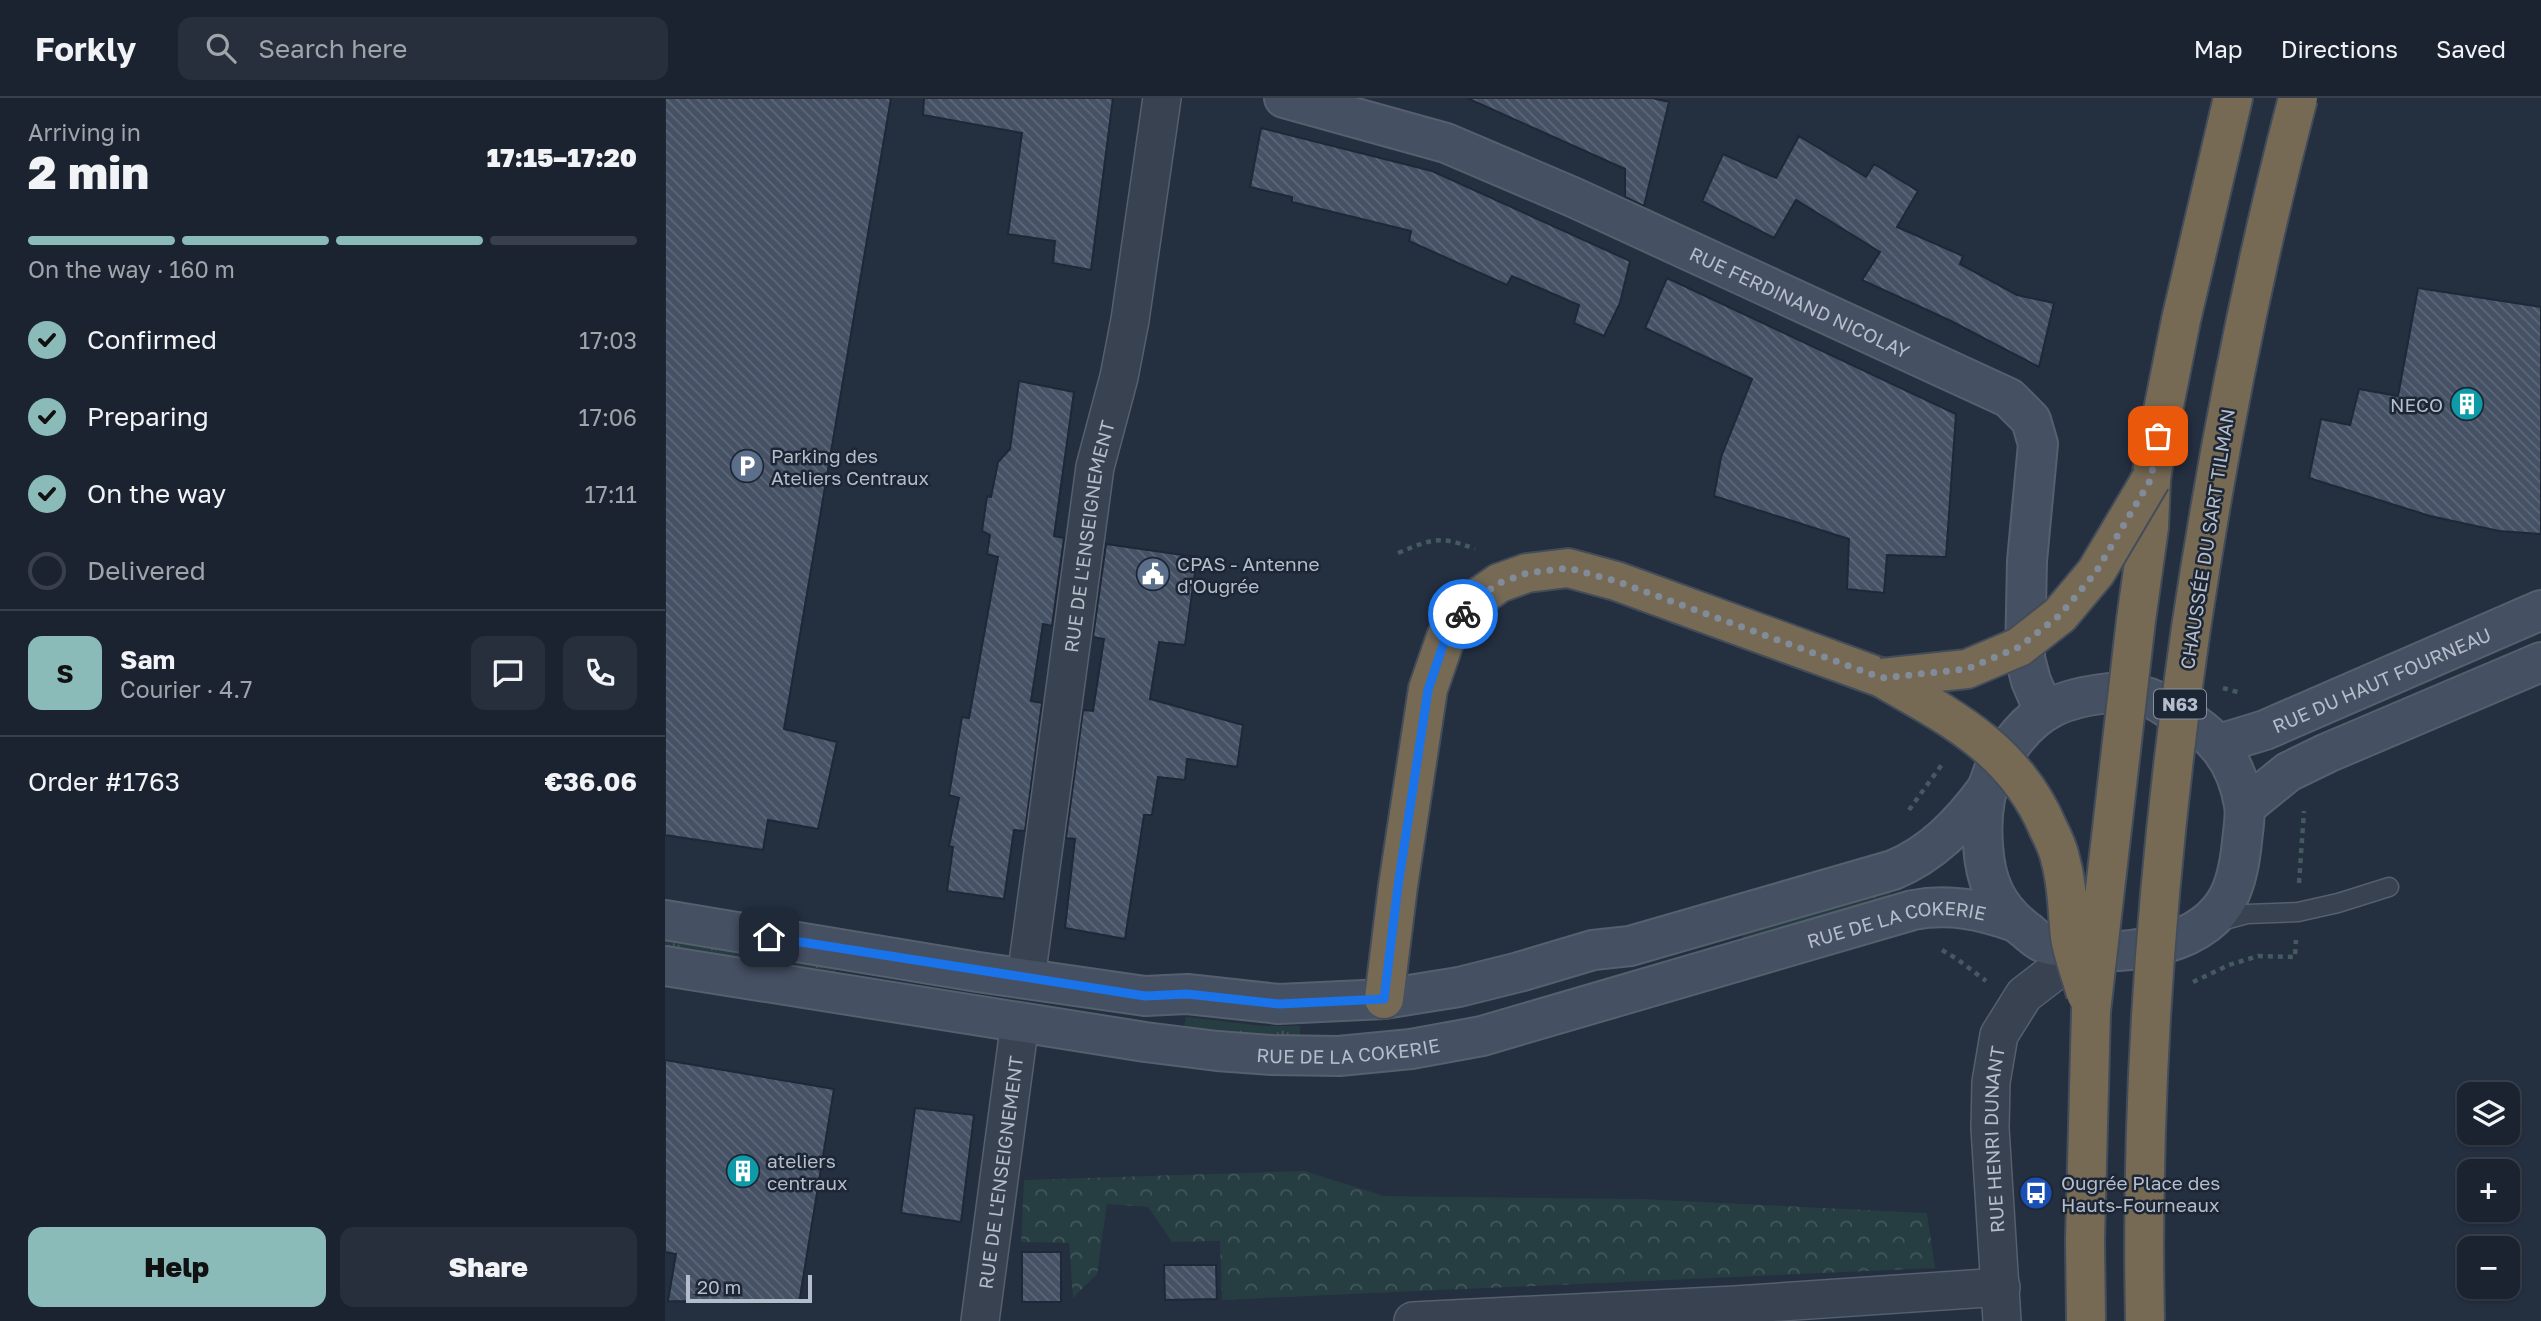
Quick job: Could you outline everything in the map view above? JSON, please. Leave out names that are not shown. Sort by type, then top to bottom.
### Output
[{"type":"highway","name":"N63","points":[[2086,1321],[2085,1240],[2091,1011],[2149,527],[2151,479],[2181,320],[2233,98]]},
{"type":"highway","name":"CHAUSSÉE DU SART TILMAN","points":[[2145,1321],[2144,1245],[2151,995],[2173,753],[2213,485],[2243,327],[2298,98]]},
{"type":"highway","points":[[1882,678],[1967,669],[2019,647],[2060,615],[2096,572],[2151,479]]},
{"type":"highway","points":[[1384,999],[1428,690],[1446,636],[1472,602],[1499,583],[1527,573],[1568,568],[1616,581],[1882,678],[1950,717],[1989,744],[2021,779],[2042,813],[2060,855],[2068,894],[2070,939],[2091,1011]]},
{"type":"main road","name":"RUE FERDINAND NICOLAY","points":[[1284,98],[1446,144],[1575,198],[2009,398],[2031,420],[2038,444],[2027,561],[2025,658],[2031,681],[2044,711]]},
{"type":"main road","name":"RUE DU HAUT FOURNEAU","points":[[2219,744],[2265,730],[2541,610]]},
{"type":"main road","points":[[2245,807],[2288,772],[2541,662]]},
{"type":"main road","points":[[2109,693],[2149,698],[2194,722],[2219,744],[2234,772],[2245,807],[2241,855],[2234,884],[2225,904],[2204,925],[2181,937],[2143,948],[2112,953],[2081,951],[2044,944],[2015,922],[1993,895],[1984,861],[1981,817],[1986,790],[1995,768],[2024,726],[2044,711],[2077,696],[2109,693]]},
{"type":"main road","points":[[665,920],[1145,996],[1187,994],[1279,1004],[1384,999],[1459,987],[1593,950],[1630,946],[1893,870],[1916,859],[1947,836],[1986,790]]},
{"type":"main road","name":"RUE DE LA COKERIE","points":[[665,966],[1217,1051],[1339,1056],[1482,1036],[1928,907],[1987,912],[2015,922]]},
{"type":"street","name":"RUE DE L'ENSEIGNEMENT","points":[[1026,978],[1095,467],[1119,377],[1130,320],[1162,98]]},
{"type":"street","name":"RUE HENRI DUNANT","points":[[2002,1304],[1990,1128],[1991,1082],[1999,1035],[2024,995],[2081,951]]},
{"type":"street","name":"RUE DE L'ENSEIGNEMENT","points":[[980,1321],[1020,1022]]},
{"type":"street","points":[[1413,1321],[2002,1304]]},
{"type":"lane","points":[[2204,925],[2247,914],[2298,912],[2389,887]]},
{"type":"path","points":[[1398,553],[1424,542],[1449,539],[1475,549]]},
{"type":"path","points":[[1934,950],[1944,951],[1991,985]]},
{"type":"green space","points":[[1887,883],[1892,900],[1745,944],[1740,928]]},
{"type":"green space","points":[[665,936],[837,964],[835,978],[665,951]]},
{"type":"green space","points":[[1186,1017],[1264,1026],[1300,1026],[1300,1039],[1183,1031]]},
{"type":"green space","points":[[1305,1171],[1384,1196],[1642,1199],[1927,1213],[1935,1268],[1222,1300],[1220,1241],[1172,1242],[1148,1207],[1107,1204],[1097,1274],[1073,1298],[1069,1243],[1021,1242],[1024,1180]]},
{"type":"building","name":"Parking des Ateliers Centraux","points":[[665,98],[891,98],[784,729],[837,742],[818,829],[768,820],[763,850],[665,835]]},
{"type":"building","points":[[924,98],[1113,98],[1091,270],[1053,263],[1055,241],[1008,234],[1022,133],[923,115]]},
{"type":"building","points":[[1467,98],[1652,98],[1669,102],[1644,206],[1625,197],[1625,169]]},
{"type":"building","points":[[1261,128],[1432,171],[1630,261],[1620,303],[1604,336],[1574,323],[1579,305],[1512,276],[1507,285],[1409,241],[1411,231],[1292,202],[1292,197],[1250,187]]},
{"type":"building","points":[[1799,136],[1866,177],[1874,164],[1918,191],[1897,227],[1963,256],[1960,264],[2017,295],[2054,303],[2039,367],[1951,321],[1862,280],[1880,252],[1796,200],[1774,238],[1702,201],[1723,154],[1776,178]]},
{"type":"building","points":[[1667,278],[1956,414],[1946,557],[1887,555],[1884,593],[1847,589],[1849,539],[1714,496],[1721,457],[1752,379],[1645,328]]},
{"type":"building","name":"NECO","points":[[2418,288],[2541,307],[2541,534],[2499,531],[2430,516],[2309,478],[2321,419],[2350,425],[2359,389],[2398,396]]},
{"type":"building","points":[[1019,381],[1074,392],[1054,536],[1064,538],[1052,626],[1043,624],[1031,701],[1042,703],[1025,831],[1014,830],[1004,899],[947,891],[953,847],[949,846],[959,798],[949,795],[962,717],[969,718],[998,557],[987,554],[990,535],[982,531],[987,496],[991,497],[998,462],[1010,449]]},
{"type":"building","points":[[1106,544],[1197,557],[1185,645],[1159,642],[1150,699],[1243,725],[1237,767],[1187,759],[1185,780],[1158,777],[1152,815],[1144,815],[1125,939],[1065,928],[1075,839],[1066,838],[1083,710],[1093,711],[1104,639],[1093,637]]},
{"type":"building","name":"ateliers centraux","points":[[665,1060],[834,1089],[799,1303],[668,1301],[676,1254],[665,1252]]},
{"type":"building","points":[[915,1108],[974,1115],[961,1222],[901,1213]]},
{"type":"building","points":[[1022,1252],[1061,1252],[1061,1302],[1022,1302]]},
{"type":"building","points":[[1164,1265],[1216,1265],[1217,1299],[1165,1300]]},
{"type":"way so far","points":[[1463,614],[1472,602],[1499,583],[1527,573],[1568,568],[1616,581],[1882,678],[1967,669],[2019,647],[2060,615],[2096,572],[2151,479],[2158,436]]},
{"type":"place","name":"NECO","points":[[2467,404]]},
{"type":"place","name":"Parking des Ateliers Centraux","points":[[747,466]]},
{"type":"place","name":"CPAS - Antenne d'Ougrée","points":[[1153,574]]},
{"type":"place","name":"ateliers centraux","points":[[743,1171]]},
{"type":"place","name":"Ougrée Place des Hauts-Fourneaux","points":[[2036,1193]]},
{"type":"route","points":[[769,937],[978,972],[1145,996],[1187,994],[1279,1004],[1384,999],[1428,690],[1446,636],[1463,614]]}]
